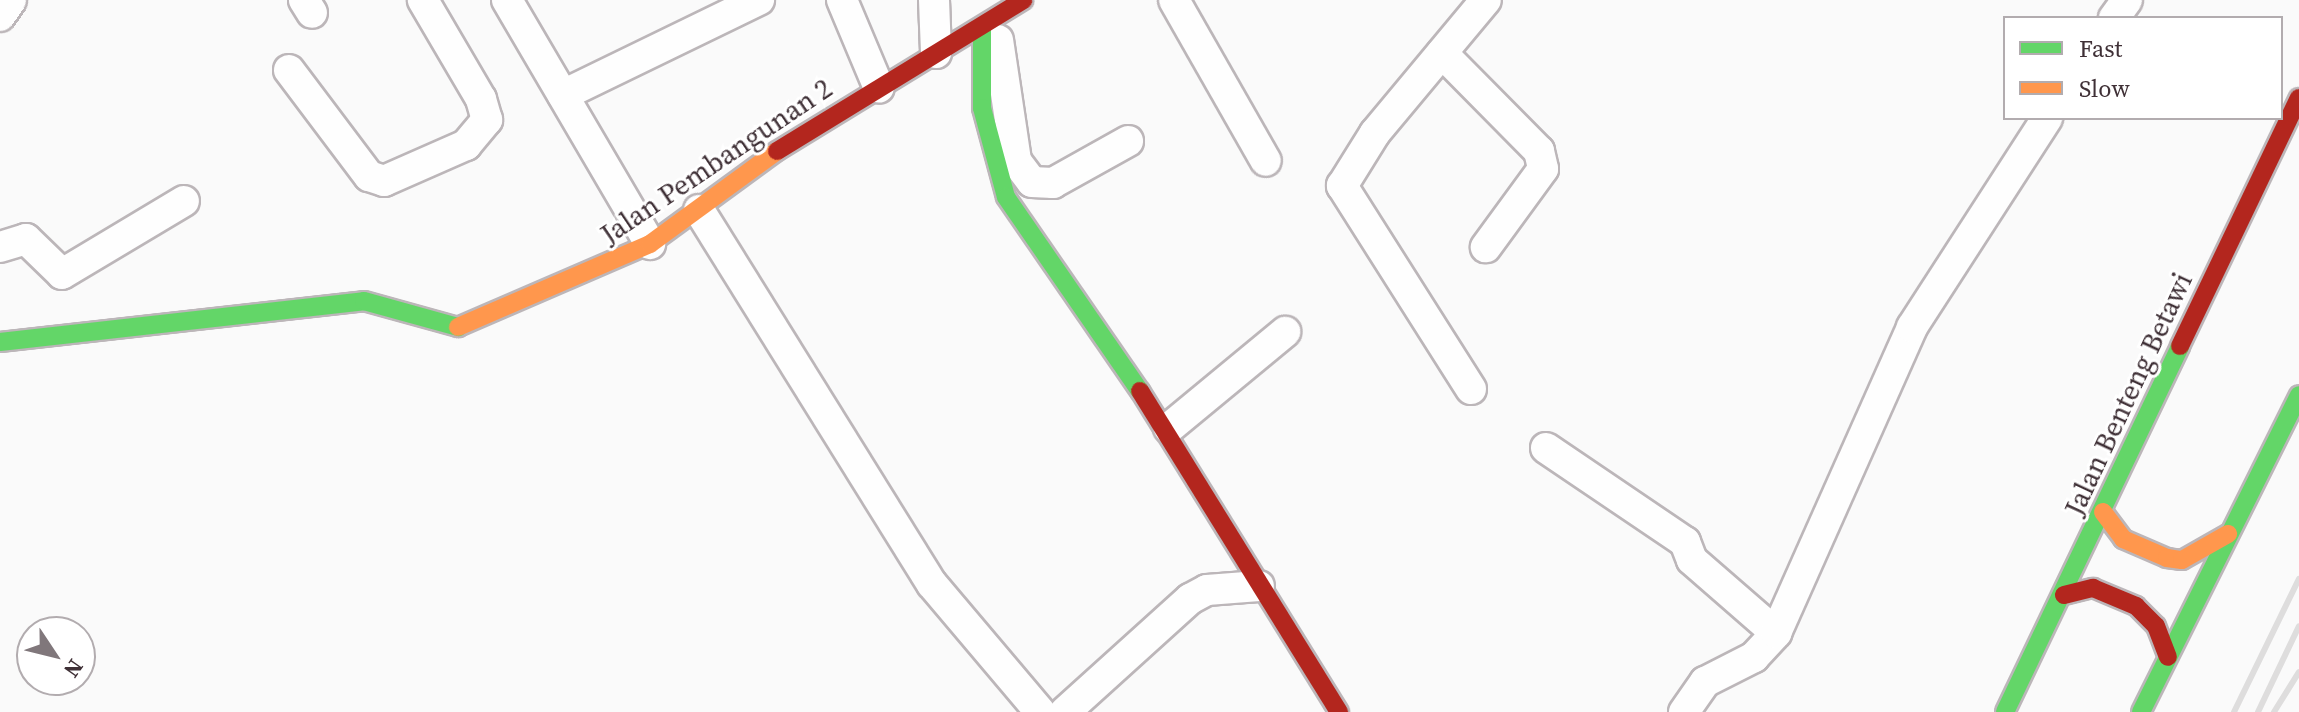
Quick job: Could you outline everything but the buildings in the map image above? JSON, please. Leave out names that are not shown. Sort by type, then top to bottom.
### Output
[{"type":"street","points":[[0,16],[11,0]]},
{"type":"street","points":[[289,70],[369,176],[384,181],[466,145],[487,120],[481,99],[423,0]]},
{"type":"street","points":[[507,0],[650,244]]},
{"type":"street","points":[[563,95],[759,0]]},
{"type":"street","points":[[842,0],[879,88]]},
{"type":"street","points":[[934,0],[938,52]]},
{"type":"street","name":"Jalan Pembangunan 2","points":[[0,342],[364,301],[462,328],[650,244],[788,143],[1023,0]]},
{"type":"street","points":[[1174,0],[1266,161]]},
{"type":"street","points":[[1471,389],[1342,186],[1347,170],[1486,0]]},
{"type":"street","points":[[983,26],[1016,161],[1032,182],[1053,183],[1128,141]]},
{"type":"street","points":[[983,26],[982,108],[1006,197],[1116,363],[1169,428],[1253,586],[1339,712]]},
{"type":"street","points":[[1442,53],[1539,151],[1543,169],[1486,247]]},
{"type":"street","name":"Jalan Benteng Betawi","points":[[2005,712],[2064,595],[2299,98]]},
{"type":"street","points":[[1684,712],[1705,682],[1754,657],[1776,633],[1912,327],[2046,120]]},
{"type":"street","points":[[0,247],[26,239],[62,274],[184,201]]},
{"type":"street","points":[[699,210],[932,584],[1040,712]]},
{"type":"street","points":[[1169,428],[1285,332]]},
{"type":"street","points":[[2141,712],[2299,395]]},
{"type":"street","points":[[1546,448],[1685,542],[1692,560],[1776,633]]},
{"type":"street","points":[[2103,512],[2123,539],[2182,560],[2228,534]]},
{"type":"street","points":[[1065,712],[1207,590],[1253,586]]},
{"type":"street","points":[[2064,595],[2093,588],[2148,614],[2168,657]]},
{"type":"railway","points":[[2234,712],[2299,579]]},
{"type":"railway","points":[[2258,712],[2299,626]]},
{"type":"railway","points":[[2274,712],[2299,672]]},
{"type":"traffic: fast","points":[[982,27],[982,108],[1006,197],[1140,391]]},
{"type":"traffic: fast","points":[[0,342],[364,301],[458,327]]},
{"type":"traffic: fast","points":[[2005,712],[2180,346]]},
{"type":"traffic: fast","points":[[2141,712],[2299,395]]},
{"type":"traffic: slow","points":[[458,327],[650,244],[777,151]]},
{"type":"traffic: slow","points":[[2103,512],[2123,539],[2167,558],[2182,560],[2228,534]]},
{"type":"traffic: jam","points":[[777,151],[1023,0]]},
{"type":"traffic: jam","points":[[2180,346],[2299,98]]},
{"type":"traffic: jam","points":[[1140,391],[1339,712]]},
{"type":"traffic: jam","points":[[2064,595],[2093,588],[2136,606],[2156,626],[2168,657]]}]
